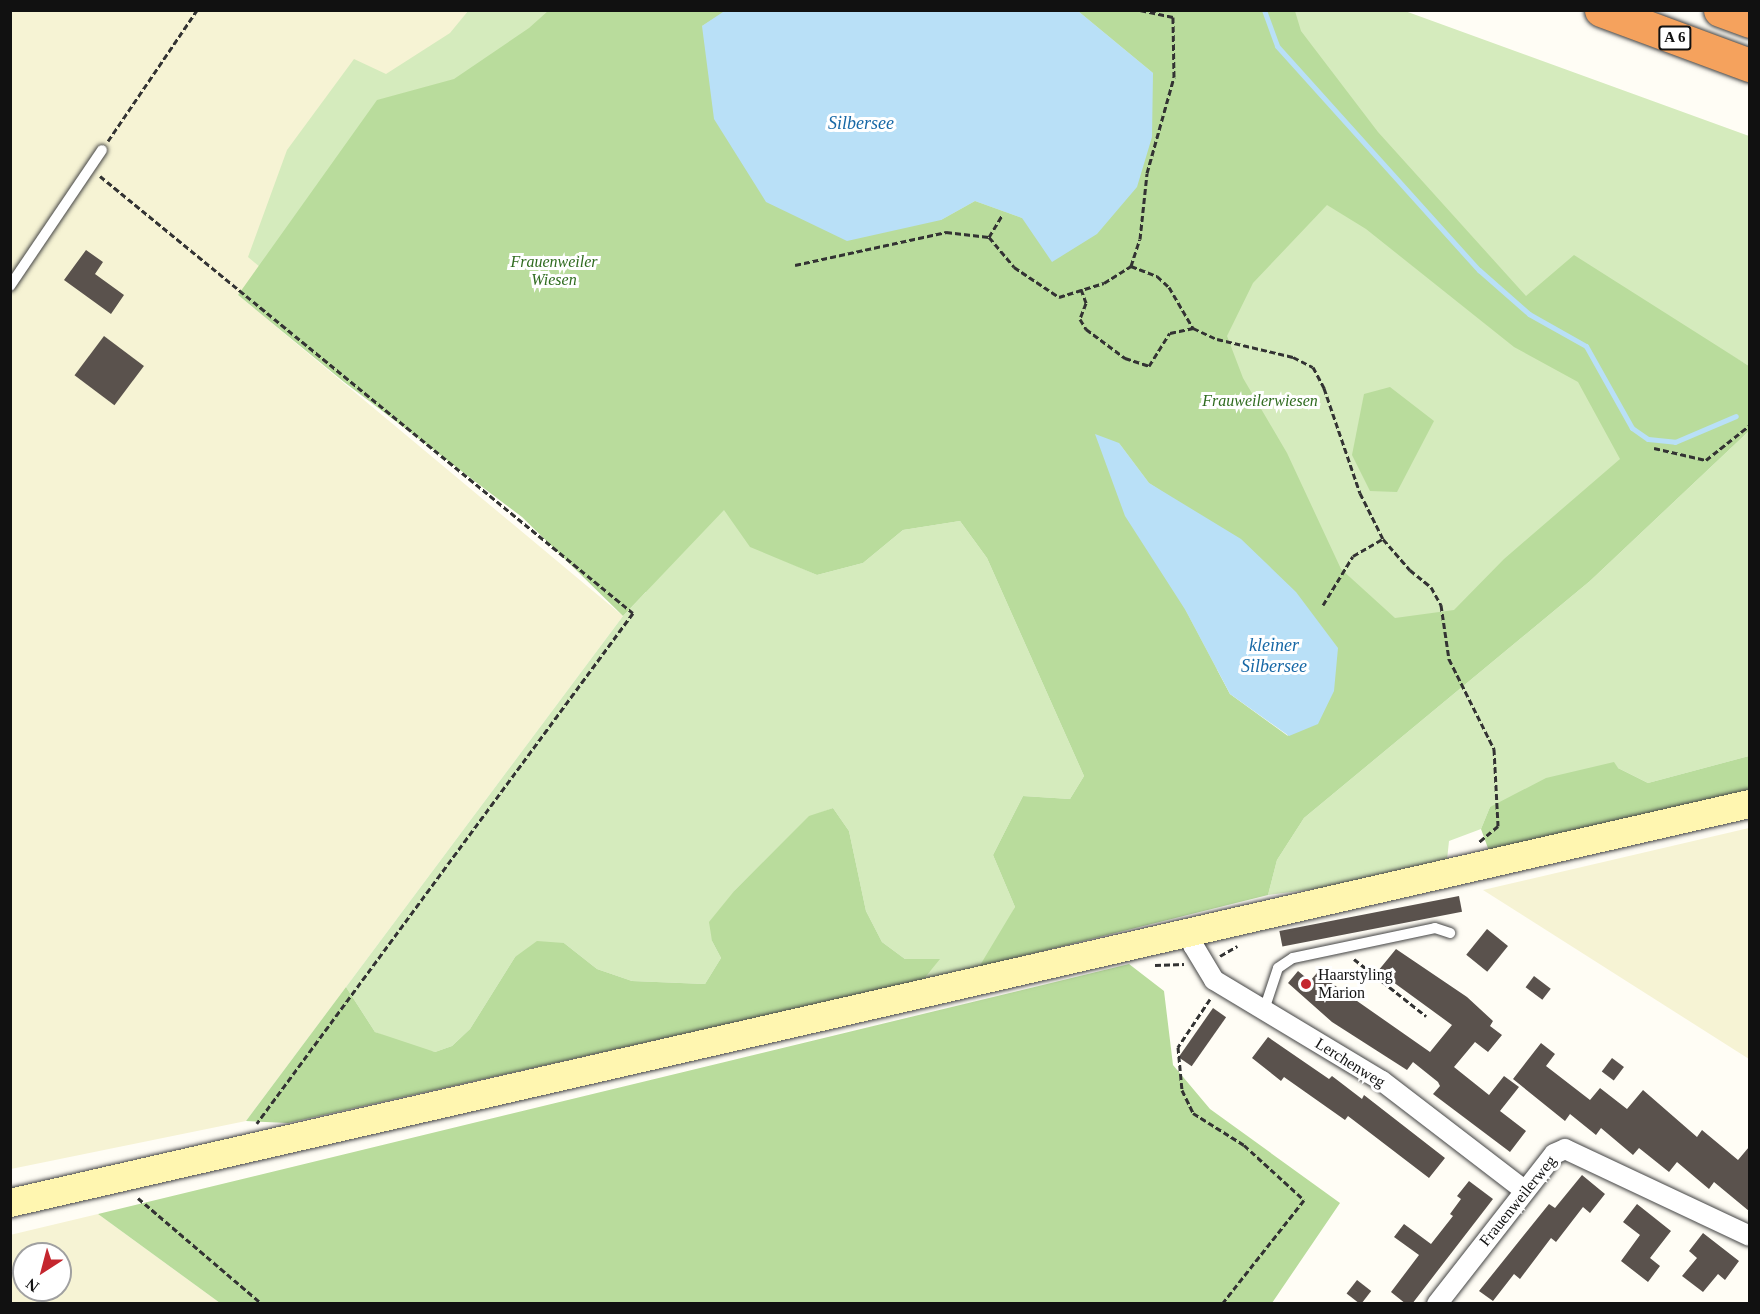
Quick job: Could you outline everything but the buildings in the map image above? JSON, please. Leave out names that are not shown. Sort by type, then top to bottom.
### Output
[{"type":"highway","name":"A 6","points":[[1601,10],[1749,65]]},
{"type":"highway","points":[[1720,10],[1749,21]]},
{"type":"main road","points":[[10,1203],[1189,930],[1471,870],[1749,804]]},
{"type":"street","name":"Lerchenweg","points":[[1189,930],[1193,945],[1214,980],[1382,1081],[1524,1190]]},
{"type":"street","name":"Frauenweilerweg","points":[[1437,1304],[1524,1190],[1554,1154],[1565,1149],[1749,1236]]},
{"type":"lane","points":[[10,286],[102,150]]},
{"type":"lane","points":[[1264,1010],[1278,968],[1293,958],[1338,946],[1435,928],[1450,933]]},
{"type":"path","points":[[102,150],[197,10]]},
{"type":"path","points":[[795,265],[946,232],[989,237],[1014,267],[1059,297],[1104,282],[1131,266],[1140,239],[1147,173],[1174,76],[1173,17],[1139,10]]},
{"type":"path","points":[[90,167],[633,613],[238,1149]]},
{"type":"path","points":[[989,237],[1002,215]]},
{"type":"path","points":[[1131,266],[1157,276],[1169,287],[1193,328],[1217,339],[1293,357],[1313,368],[1324,388],[1360,493],[1383,539],[1410,570],[1431,587],[1441,605],[1449,659],[1494,749],[1498,826],[1476,845]]},
{"type":"path","points":[[1081,289],[1086,303],[1080,319],[1086,329],[1125,358],[1149,366],[1170,333],[1193,328]]},
{"type":"path","points":[[1654,448],[1706,460],[1749,425]]},
{"type":"path","points":[[1323,605],[1353,556],[1383,539]]},
{"type":"path","points":[[1338,946],[1426,1016]]},
{"type":"path","points":[[1214,980],[1210,999],[1178,1047],[1182,1090],[1193,1113],[1244,1145],[1304,1200],[1221,1304]]},
{"type":"path","points":[[124,1177],[134,1194],[262,1304]]},
{"type":"path","points":[[976,1304],[990,1304]]},
{"type":"shaded area","points":[[10,11],[468,11],[406,92],[238,295],[623,616],[246,1121],[11,1169]]},
{"type":"shaded area","points":[[1749,828],[1749,1059],[1483,890]]},
{"type":"shaded area","points":[[98,1214],[220,1303],[11,1303],[10,1235]]},
{"type":"green space","name":"Frauweilerwiesen","points":[[468,11],[1405,11],[1749,136],[1749,366],[1697,335],[1749,374],[1343,752],[958,500],[749,545],[817,575],[863,563],[903,530],[960,521],[987,558],[1084,776],[1070,799],[1023,796],[993,855],[1015,907],[1002,935],[979,967],[923,980],[905,959],[882,942],[866,911],[849,831],[833,808],[809,817],[735,890],[712,941],[721,958],[705,984],[632,981],[597,969],[564,943],[515,957],[470,1029],[452,1046],[435,1052],[411,1047],[375,1032],[346,987],[623,616],[646,592],[248,257],[287,150],[354,59],[386,74],[450,33]]},
{"type":"green space","name":"Frauenweiler Wiesen","points":[[548,11],[726,11],[702,26],[941,220],[975,201],[1022,218],[1153,73],[1078,11],[1295,11],[1301,31],[1378,132],[1526,296],[1574,255],[1749,366],[1749,431],[1590,581],[1304,818],[1277,860],[1268,895],[979,967],[1015,907],[993,855],[1023,796],[1070,799],[1084,776],[987,558],[960,521],[903,530],[863,563],[817,575],[750,547],[724,510],[623,616],[522,517],[344,382],[238,295],[377,100],[454,79],[529,28]],"holes":[[[1327,205],[1366,229],[1514,347],[1578,382],[1620,459],[1504,559],[1454,610],[1395,618],[1341,569],[1287,453],[1243,378],[1227,336],[1253,283]],[[1119,443],[1149,483],[1192,511],[1288,736],[1230,694],[1186,611]]]},
{"type":"green space","points":[[1390,387],[1434,421],[1397,492],[1370,491],[1352,455],[1364,394]]},
{"type":"green space","points":[[1749,431],[1749,756],[1648,783],[1618,768],[1490,807],[1481,829],[1449,841],[1447,860],[1322,888],[1268,895],[1277,860],[1304,818],[1590,581]]},
{"type":"green space","points":[[1749,756],[1749,791],[1489,851],[1481,829],[1490,807],[1546,778],[1614,762],[1618,768],[1648,783]]},
{"type":"green space","points":[[833,808],[849,831],[866,911],[882,942],[905,959],[940,959],[923,980],[288,1123],[246,1121],[346,987],[375,1032],[435,1052],[452,1046],[470,1029],[515,957],[537,941],[564,943],[597,969],[632,981],[705,984],[721,958],[712,941],[709,922],[735,890],[809,816]]},
{"type":"green space","points":[[1129,964],[1164,991],[1173,1065],[1210,1109],[1340,1203],[1272,1303],[220,1303],[98,1214]]},
{"type":"water","name":"Silbersee","points":[[726,10],[1078,11],[1153,73],[1152,137],[1137,187],[1097,234],[1052,262],[1022,218],[975,201],[941,220],[847,241],[766,202],[714,119],[702,26]]},
{"type":"water","name":"kleiner Silbersee","points":[[1095,434],[1119,443],[1149,483],[1241,539],[1296,592],[1338,648],[1334,691],[1318,724],[1289,736],[1230,694],[1186,611],[1125,516]]},
{"type":"waterway","points":[[1264,10],[1277,46],[1479,270],[1529,314],[1586,346],[1632,428],[1648,439],[1675,442],[1736,416]]},
{"type":"place","name":"Haarstyling Marion","points":[[1306,984]]}]
